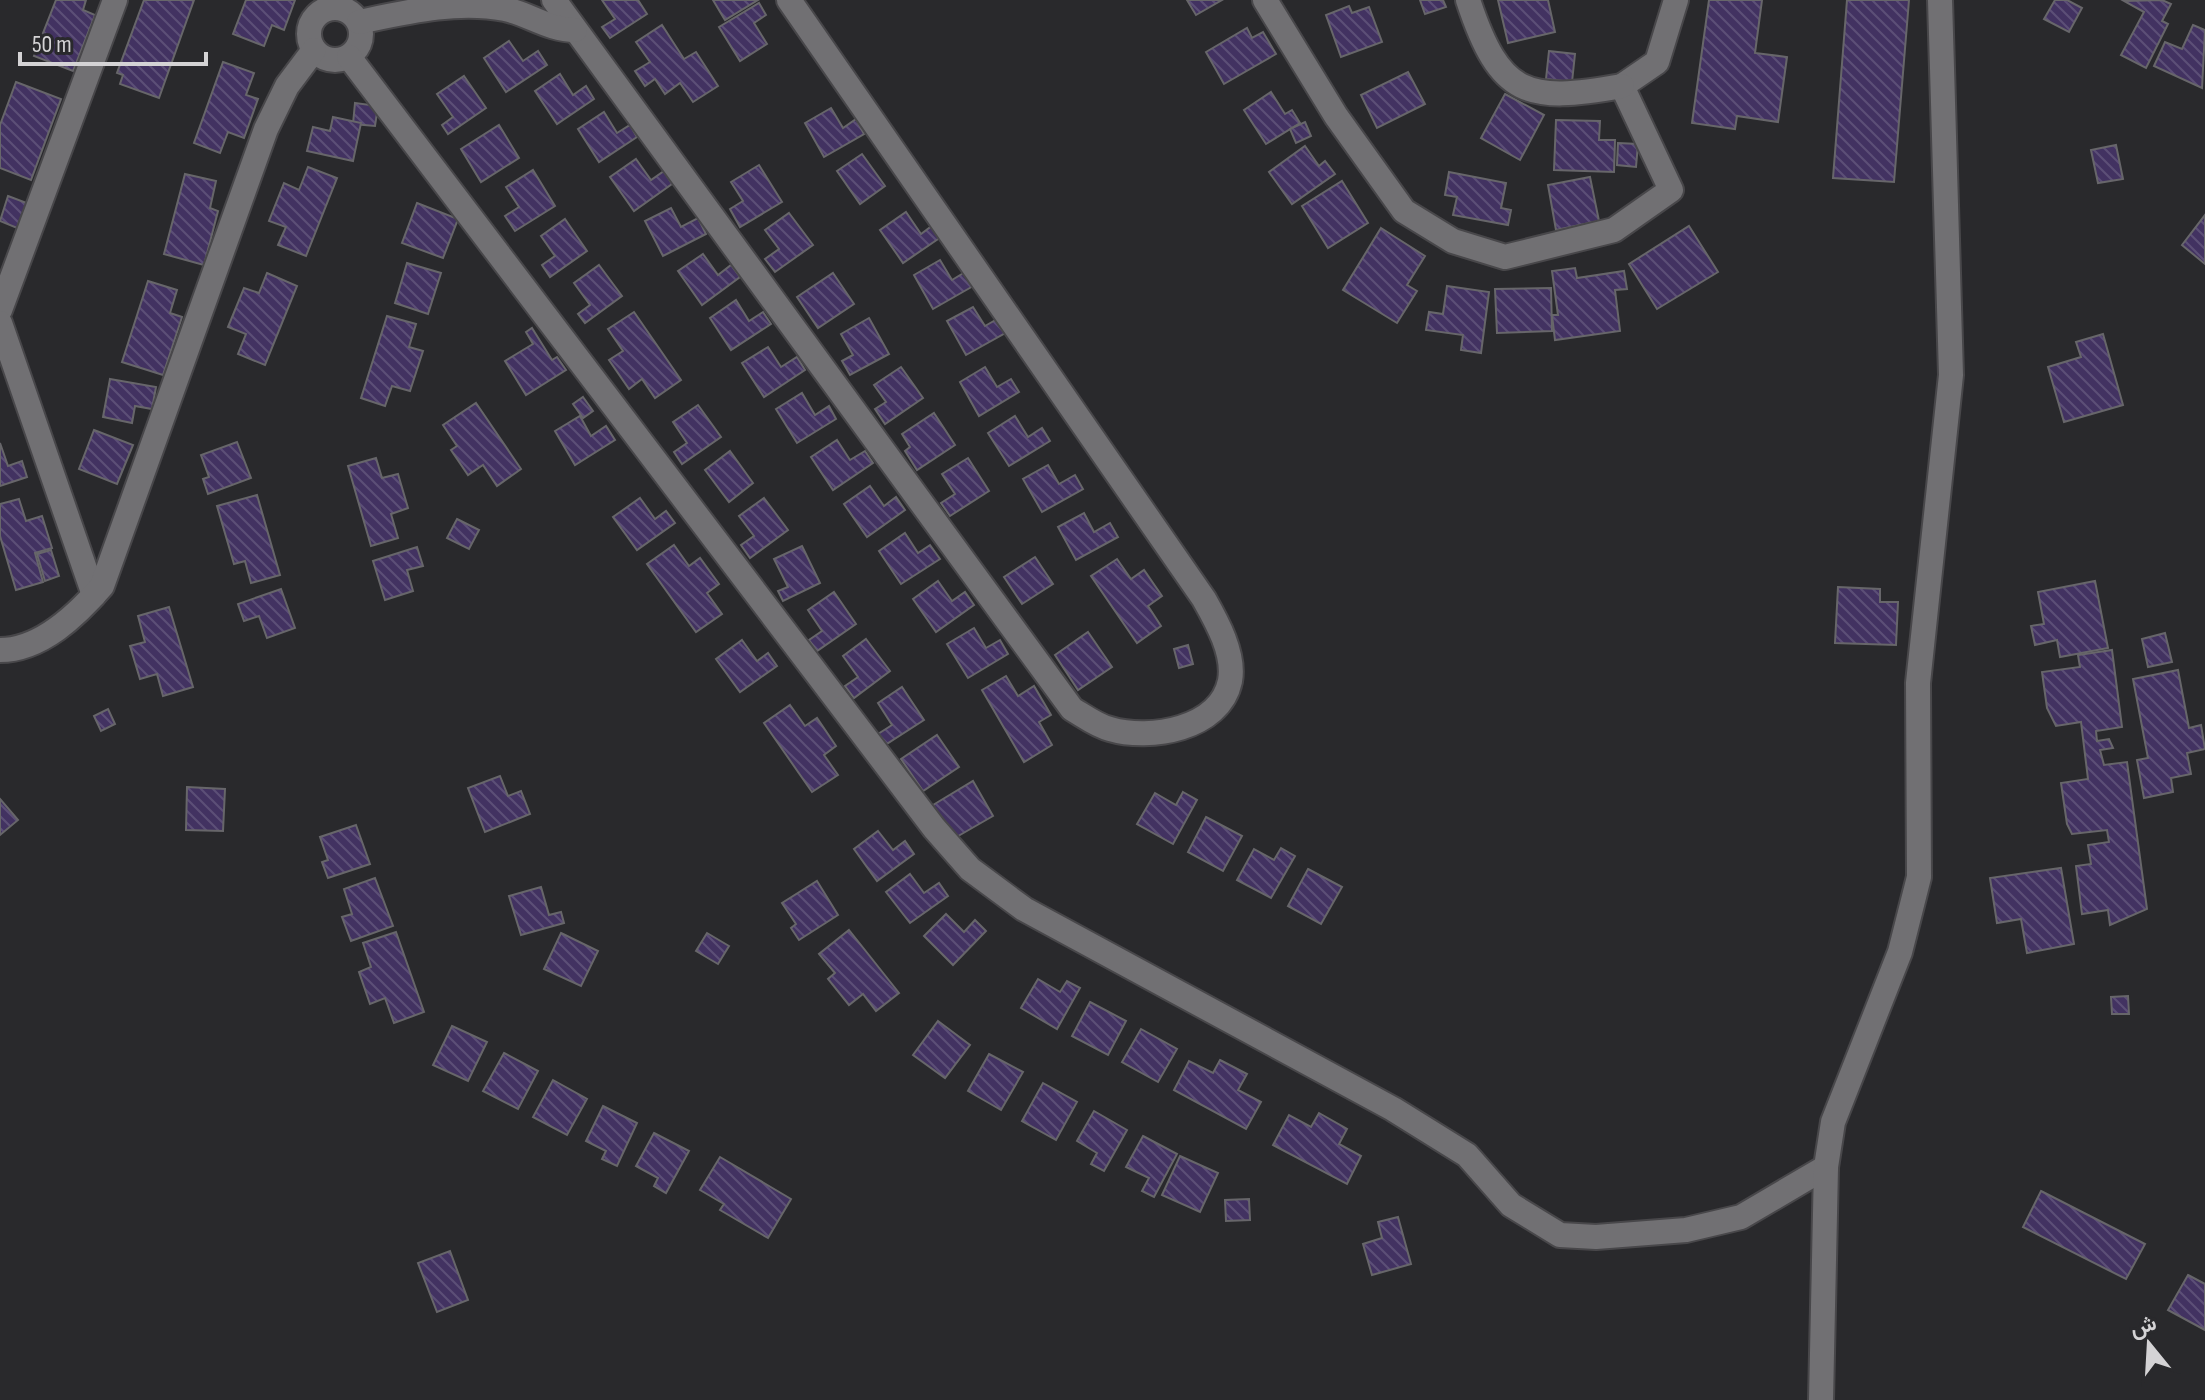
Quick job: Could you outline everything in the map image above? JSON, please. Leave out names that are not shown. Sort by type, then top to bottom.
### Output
[{"type":"street","points":[[0,310],[115,0]]},
{"type":"street","points":[[554,0],[1072,709],[1107,729],[1138,735],[1171,731],[1199,720],[1223,702],[1231,679],[1220,627],[1204,599],[789,0]]},
{"type":"street","points":[[1265,0],[1336,116],[1404,211],[1453,241],[1505,257],[1614,230],[1671,190],[1622,86]]},
{"type":"street","points":[[1468,0],[1482,43],[1518,87],[1562,97],[1622,86],[1657,62],[1676,0]]},
{"type":"street","points":[[1821,1400],[1826,1167],[1833,1122],[1851,1069],[1900,952],[1919,877],[1918,683],[1951,375],[1940,0]]},
{"type":"street","points":[[359,22],[466,3],[508,9],[556,29],[575,30]]},
{"type":"street","points":[[325,5],[348,11],[359,22],[359,45],[349,57],[326,59],[314,50],[310,28],[325,5]]},
{"type":"street","points":[[0,650],[48,634],[76,616],[102,586],[266,129],[287,86],[314,50]]},
{"type":"street","points":[[349,57],[934,828],[970,869],[1024,909],[1393,1109],[1467,1155],[1511,1205],[1560,1235],[1596,1237],[1686,1230],[1741,1217],[1826,1167]]},
{"type":"street","points":[[0,323],[94,595]]},
{"type":"building","points":[[56,0],[86,0],[83,10],[95,15],[73,71],[34,56]]},
{"type":"building","points":[[144,0],[194,0],[159,98],[120,84],[123,75],[117,73]]},
{"type":"building","points":[[246,0],[295,0],[284,30],[272,25],[264,46],[233,34]]},
{"type":"building","points":[[602,0],[638,0],[647,14],[610,38],[602,27],[615,19]]},
{"type":"building","points":[[713,0],[758,0],[725,20]]},
{"type":"building","points":[[1187,0],[1222,0],[1196,15]]},
{"type":"building","points":[[1420,0],[1443,0],[1446,7],[1425,14]]},
{"type":"building","points":[[1498,0],[1548,0],[1555,32],[1508,43]]},
{"type":"building","points":[[1709,0],[1762,0],[1755,53],[1787,57],[1778,122],[1737,116],[1735,129],[1692,123]]},
{"type":"building","points":[[1847,0],[1909,0],[1894,182],[1833,178]]},
{"type":"building","points":[[2055,0],[2067,0],[2082,8],[2069,32],[2044,19]]},
{"type":"building","points":[[2162,0],[2171,4],[2162,21],[2168,24],[2146,68],[2121,55],[2144,12],[2124,1]]},
{"type":"building","points":[[759,3],[766,15],[754,23],[767,44],[740,61],[719,27]]},
{"type":"building","points":[[1349,6],[1352,13],[1369,7],[1382,42],[1341,57],[1326,15]]},
{"type":"building","points":[[662,25],[684,59],[696,52],[718,86],[693,102],[680,83],[665,94],[655,79],[645,86],[635,71],[650,62],[636,42]]},
{"type":"building","points":[[2193,25],[2205,30],[2202,88],[2154,66],[2165,42],[2182,49]]},
{"type":"building","points":[[1247,28],[1252,38],[1263,32],[1276,54],[1224,84],[1206,52]]},
{"type":"building","points":[[509,41],[523,61],[538,51],[547,65],[506,92],[484,58]]},
{"type":"building","points":[[1549,51],[1575,54],[1572,82],[1546,79]]},
{"type":"building","points":[[223,62],[254,73],[246,95],[258,99],[244,138],[228,132],[220,153],[194,143]]},
{"type":"building","points":[[1408,72],[1425,104],[1377,128],[1361,95]]},
{"type":"building","points":[[560,74],[573,95],[586,86],[594,99],[557,124],[535,91]]},
{"type":"building","points":[[464,76],[486,108],[448,134],[442,125],[453,117],[437,94]]},
{"type":"building","points":[[16,82],[61,99],[31,180],[0,168],[0,125]]},
{"type":"building","points":[[1271,92],[1285,114],[1292,110],[1300,123],[1266,144],[1244,110]]},
{"type":"building","points":[[1505,94],[1544,115],[1520,160],[1481,138]]},
{"type":"building","points":[[355,103],[378,106],[375,126],[353,124]]},
{"type":"building","points":[[831,108],[843,128],[856,119],[864,134],[824,157],[805,123]]},
{"type":"building","points":[[604,112],[617,133],[630,125],[637,137],[599,162],[578,129]]},
{"type":"building","points":[[333,117],[361,123],[353,161],[307,151],[313,127],[330,131]]},
{"type":"building","points":[[1556,120],[1600,121],[1599,140],[1615,140],[1614,172],[1554,170]]},
{"type":"building","points":[[1305,122],[1311,136],[1296,143],[1290,129]]},
{"type":"building","points":[[499,125],[519,158],[481,182],[461,149]]},
{"type":"building","points":[[1618,143],[1638,144],[1636,167],[1617,165]]},
{"type":"building","points":[[2116,145],[2123,179],[2098,183],[2091,150]]},
{"type":"building","points":[[1305,146],[1319,166],[1325,161],[1335,174],[1292,204],[1269,172]]},
{"type":"building","points":[[862,154],[885,186],[860,204],[837,171]]},
{"type":"building","points":[[636,159],[651,180],[664,171],[672,184],[634,211],[610,177]]},
{"type":"building","points":[[759,165],[782,202],[740,227],[730,209],[743,201],[731,182]]},
{"type":"building","points":[[308,167],[337,178],[306,256],[278,245],[286,227],[269,221],[284,183],[299,190]]},
{"type":"building","points":[[533,170],[555,206],[515,231],[505,216],[519,207],[506,187]]},
{"type":"building","points":[[1449,172],[1506,183],[1501,208],[1511,210],[1508,225],[1453,215],[1457,197],[1445,195]]},
{"type":"building","points":[[185,174],[216,181],[210,208],[218,211],[204,265],[164,254]]},
{"type":"building","points":[[1590,177],[1599,221],[1556,230],[1548,185]]},
{"type":"building","points":[[1342,181],[1368,223],[1328,248],[1302,206]]},
{"type":"building","points":[[8,196],[32,205],[22,230],[0,221]]},
{"type":"building","points":[[417,203],[458,219],[443,258],[402,243]]},
{"type":"building","points":[[671,208],[681,227],[698,218],[706,234],[663,256],[645,221]]},
{"type":"building","points":[[906,212],[921,234],[933,225],[941,237],[903,263],[880,230]]},
{"type":"building","points":[[789,213],[813,245],[775,272],[765,259],[779,249],[765,230]]},
{"type":"building","points":[[2205,215],[2205,264],[2182,245]]},
{"type":"building","points":[[565,219],[587,251],[550,277],[542,265],[555,256],[541,236]]},
{"type":"building","points":[[1689,226],[1718,272],[1657,309],[1629,264]]},
{"type":"building","points":[[1381,228],[1425,256],[1407,285],[1417,291],[1397,323],[1343,290]]},
{"type":"building","points":[[703,254],[718,275],[731,265],[740,277],[702,305],[678,271]]},
{"type":"building","points":[[940,260],[952,280],[967,271],[975,285],[933,309],[914,275]]},
{"type":"building","points":[[407,263],[441,273],[428,314],[395,303]]},
{"type":"building","points":[[599,265],[622,296],[585,323],[578,314],[590,305],[574,283]]},
{"type":"building","points":[[1575,268],[1577,278],[1624,271],[1627,289],[1615,290],[1620,331],[1555,340],[1552,315],[1558,315],[1552,271]]},
{"type":"building","points":[[267,273],[297,286],[265,365],[238,354],[246,334],[228,327],[244,288],[259,293]]},
{"type":"building","points":[[833,273],[854,304],[818,328],[797,297]]},
{"type":"building","points":[[148,281],[177,290],[170,313],[182,317],[163,375],[122,362]]},
{"type":"building","points":[[1447,286],[1489,292],[1481,353],[1461,350],[1463,335],[1426,330],[1429,312],[1443,314]]},
{"type":"building","points":[[1551,288],[1552,331],[1497,333],[1495,289]]},
{"type":"building","points":[[736,300],[749,321],[763,312],[771,324],[731,350],[710,318]]},
{"type":"building","points":[[973,307],[985,326],[999,318],[1007,332],[966,355],[947,321]]},
{"type":"building","points":[[634,312],[681,380],[655,398],[642,379],[629,389],[609,360],[623,351],[608,329]]},
{"type":"building","points":[[387,316],[416,324],[409,347],[423,351],[410,391],[392,386],[385,406],[361,398]]},
{"type":"building","points":[[869,318],[889,354],[850,375],[842,361],[853,355],[841,334]]},
{"type":"building","points":[[532,328],[552,360],[557,357],[566,370],[526,395],[505,361],[533,344],[526,332]]},
{"type":"building","points":[[2103,334],[2123,405],[2064,422],[2048,367],[2081,357],[2076,342]]},
{"type":"building","points":[[768,347],[781,367],[797,357],[805,370],[764,397],[742,363]]},
{"type":"building","points":[[901,367],[923,398],[885,424],[875,409],[886,402],[874,385]]},
{"type":"building","points":[[985,367],[997,387],[1011,379],[1019,392],[979,416],[960,382]]},
{"type":"building","points":[[110,379],[156,387],[152,409],[135,406],[132,423],[103,417]]},
{"type":"building","points":[[802,393],[815,415],[829,406],[836,419],[797,443],[776,409]]},
{"type":"building","points":[[583,397],[593,411],[583,418],[573,404]]},
{"type":"building","points":[[476,403],[521,469],[497,486],[483,465],[468,475],[451,450],[457,446],[443,425]]},
{"type":"building","points":[[698,405],[721,437],[682,464],[674,452],[687,443],[673,422]]},
{"type":"building","points":[[934,413],[955,445],[917,470],[905,451],[910,447],[902,434]]},
{"type":"building","points":[[580,416],[591,436],[606,426],[615,440],[575,465],[555,431]]},
{"type":"building","points":[[1015,416],[1028,437],[1042,428],[1050,441],[1009,466],[988,433]]},
{"type":"building","points":[[94,430],[133,445],[117,484],[79,469]]},
{"type":"building","points":[[837,440],[850,460],[865,451],[873,463],[833,490],[811,457]]},
{"type":"building","points":[[237,442],[251,478],[208,494],[203,479],[209,477],[201,455]]},
{"type":"building","points":[[0,443],[8,466],[22,461],[27,477],[0,486]]},
{"type":"building","points":[[730,451],[753,483],[729,502],[705,470]]},
{"type":"building","points":[[376,458],[382,478],[398,474],[408,508],[391,514],[398,538],[371,546],[348,466]]},
{"type":"building","points":[[968,458],[989,491],[950,516],[941,503],[955,494],[942,474]]},
{"type":"building","points":[[1048,465],[1059,484],[1075,475],[1083,489],[1042,512],[1023,479]]},
{"type":"building","points":[[870,486],[884,506],[896,497],[905,510],[867,537],[844,504]]},
{"type":"building","points":[[257,495],[280,575],[251,583],[245,561],[234,564],[217,506]]},
{"type":"building","points":[[640,498],[655,519],[666,511],[675,523],[637,550],[613,517]]},
{"type":"building","points":[[764,498],[788,530],[750,558],[741,545],[754,536],[739,516]]},
{"type":"building","points":[[19,499],[26,521],[42,516],[52,548],[35,553],[43,582],[16,590],[0,536],[0,504]]},
{"type":"building","points":[[1084,513],[1094,532],[1110,523],[1118,537],[1076,560],[1058,527]]},
{"type":"building","points":[[457,519],[479,530],[469,549],[447,538]]},
{"type":"building","points":[[905,533],[918,553],[930,545],[940,559],[901,584],[879,551]]},
{"type":"building","points":[[674,545],[689,566],[700,558],[719,584],[707,593],[722,614],[696,632],[647,564]]},
{"type":"building","points":[[802,546],[820,583],[783,601],[778,591],[788,587],[774,559]]},
{"type":"building","points":[[417,547],[423,566],[407,570],[413,591],[385,600],[373,561]]},
{"type":"building","points":[[51,550],[59,576],[45,581],[37,554]]},
{"type":"building","points":[[1035,557],[1053,584],[1022,604],[1004,577]]},
{"type":"building","points":[[1117,559],[1131,579],[1144,570],[1162,596],[1148,606],[1161,626],[1137,643],[1091,576]]},
{"type":"building","points":[[938,581],[952,601],[965,592],[974,605],[936,632],[913,599]]},
{"type":"building","points":[[2095,581],[2108,648],[2060,657],[2057,640],[2035,645],[2031,626],[2044,624],[2038,592]]},
{"type":"building","points":[[1838,587],[1880,589],[1880,602],[1898,602],[1896,645],[1835,643]]},
{"type":"building","points":[[281,589],[295,628],[267,638],[259,616],[244,621],[238,604]]},
{"type":"building","points":[[834,592],[856,624],[817,651],[809,640],[822,631],[808,610]]},
{"type":"building","points":[[169,607],[193,687],[163,696],[157,674],[140,679],[130,646],[145,642],[138,616]]},
{"type":"building","points":[[974,628],[986,648],[1000,640],[1008,654],[968,678],[947,644]]},
{"type":"building","points":[[1088,632],[1112,667],[1078,690],[1055,655]]},
{"type":"building","points":[[2165,633],[2172,662],[2148,667],[2142,639]]},
{"type":"building","points":[[866,639],[890,671],[854,698],[845,686],[858,677],[843,656]]},
{"type":"building","points":[[742,640],[757,661],[768,653],[777,666],[740,692],[716,659]]},
{"type":"building","points":[[1188,645],[1193,664],[1179,668],[1174,649]]},
{"type":"building","points":[[2112,650],[2122,727],[2096,731],[2097,741],[2109,739],[2113,748],[2100,750],[2104,765],[2127,762],[2147,909],[2110,925],[2108,910],[2082,914],[2076,866],[2091,864],[2088,845],[2109,842],[2107,830],[2072,834],[2067,824],[2061,783],[2088,779],[2081,722],[2056,726],[2047,708],[2042,672],[2080,667],[2078,655]]},
{"type":"building","points":[[2178,670],[2189,728],[2201,725],[2205,749],[2187,753],[2191,774],[2171,778],[2173,792],[2144,798],[2137,760],[2148,758],[2133,679]]},
{"type":"building","points":[[1006,676],[1018,696],[1034,686],[1051,715],[1039,722],[1052,745],[1024,762],[982,690]]},
{"type":"building","points":[[902,687],[924,720],[885,745],[878,734],[892,725],[878,703]]},
{"type":"building","points":[[790,705],[805,726],[817,718],[836,746],[824,755],[838,775],[812,792],[764,723]]},
{"type":"building","points":[[108,709],[115,724],[101,731],[94,716]]},
{"type":"building","points":[[937,735],[959,767],[923,791],[901,759]]},
{"type":"building","points":[[500,776],[508,796],[521,791],[530,814],[485,832],[468,788]]},
{"type":"building","points":[[973,781],[993,816],[953,839],[933,805]]},
{"type":"building","points":[[187,787],[225,789],[223,831],[186,830]]},
{"type":"building","points":[[1183,792],[1197,800],[1173,844],[1137,824],[1155,793],[1176,805]]},
{"type":"building","points":[[0,799],[18,820],[0,835]]},
{"type":"building","points":[[1206,817],[1242,836],[1223,871],[1188,852]]},
{"type":"building","points":[[356,825],[370,864],[328,878],[322,862],[328,860],[320,837]]},
{"type":"building","points":[[878,831],[893,850],[905,841],[914,854],[877,881],[854,849]]},
{"type":"building","points":[[1281,848],[1295,856],[1271,898],[1237,880],[1254,849],[1274,860]]},
{"type":"building","points":[[2061,868],[2074,944],[2027,953],[2021,919],[1997,923],[1990,878]]},
{"type":"building","points":[[1308,869],[1342,887],[1321,924],[1288,906]]},
{"type":"building","points":[[910,874],[924,893],[939,883],[948,896],[910,923],[886,892]]},
{"type":"building","points":[[375,878],[393,926],[351,941],[342,917],[352,914],[344,889]]},
{"type":"building","points":[[817,881],[838,915],[799,940],[791,928],[796,924],[782,903]]},
{"type":"building","points":[[541,887],[549,915],[561,912],[564,923],[521,935],[509,896]]},
{"type":"building","points":[[946,914],[964,932],[975,920],[986,931],[953,965],[924,936]]},
{"type":"building","points":[[849,930],[899,993],[876,1011],[863,994],[849,1005],[828,979],[835,973],[819,954]]},
{"type":"building","points":[[396,932],[424,1012],[394,1023],[385,998],[370,1004],[359,972],[371,967],[363,943]]},
{"type":"building","points":[[561,933],[598,951],[581,986],[544,969]]},
{"type":"building","points":[[707,933],[729,946],[718,964],[696,951]]},
{"type":"building","points":[[1038,979],[1060,992],[1067,981],[1080,988],[1057,1029],[1021,1008]]},
{"type":"building","points":[[2128,996],[2129,1014],[2112,1014],[2111,997]]},
{"type":"building","points":[[1090,1002],[1126,1021],[1108,1055],[1072,1036]]},
{"type":"building","points":[[938,1021],[970,1045],[945,1078],[913,1055]]},
{"type":"building","points":[[452,1026],[487,1042],[468,1081],[433,1065]]},
{"type":"building","points":[[1141,1029],[1177,1049],[1158,1082],[1122,1062]]},
{"type":"building","points":[[504,1053],[538,1071],[518,1109],[483,1091]]},
{"type":"building","points":[[989,1054],[1023,1072],[1001,1110],[968,1091]]},
{"type":"building","points":[[1220,1060],[1247,1074],[1238,1090],[1261,1102],[1246,1129],[1174,1090],[1189,1061],[1213,1073]]},
{"type":"building","points":[[553,1080],[587,1099],[567,1135],[533,1117]]},
{"type":"building","points":[[1043,1083],[1077,1102],[1056,1140],[1022,1121]]},
{"type":"building","points":[[603,1106],[637,1123],[617,1166],[602,1159],[606,1151],[586,1141]]},
{"type":"building","points":[[1094,1111],[1127,1130],[1104,1171],[1091,1164],[1097,1153],[1077,1141]]},
{"type":"building","points":[[1319,1113],[1347,1129],[1339,1144],[1361,1156],[1347,1184],[1273,1145],[1289,1115],[1311,1127]]},
{"type":"building","points":[[654,1133],[689,1151],[666,1193],[654,1186],[658,1178],[636,1166]]},
{"type":"building","points":[[1143,1136],[1177,1154],[1154,1197],[1142,1191],[1149,1178],[1126,1167]]},
{"type":"building","points":[[1180,1156],[1218,1173],[1200,1212],[1162,1195]]},
{"type":"building","points":[[720,1157],[791,1199],[768,1238],[720,1210],[724,1204],[700,1190]]},
{"type":"building","points":[[2041,1191],[2145,1244],[2126,1279],[2023,1227]]},
{"type":"building","points":[[1249,1199],[1250,1220],[1226,1221],[1225,1200]]},
{"type":"building","points":[[1398,1217],[1411,1264],[1372,1275],[1363,1244],[1382,1238],[1378,1222]]},
{"type":"building","points":[[450,1251],[468,1300],[437,1312],[418,1263]]},
{"type":"building","points":[[2188,1275],[2205,1284],[2205,1330],[2168,1310]]}]
